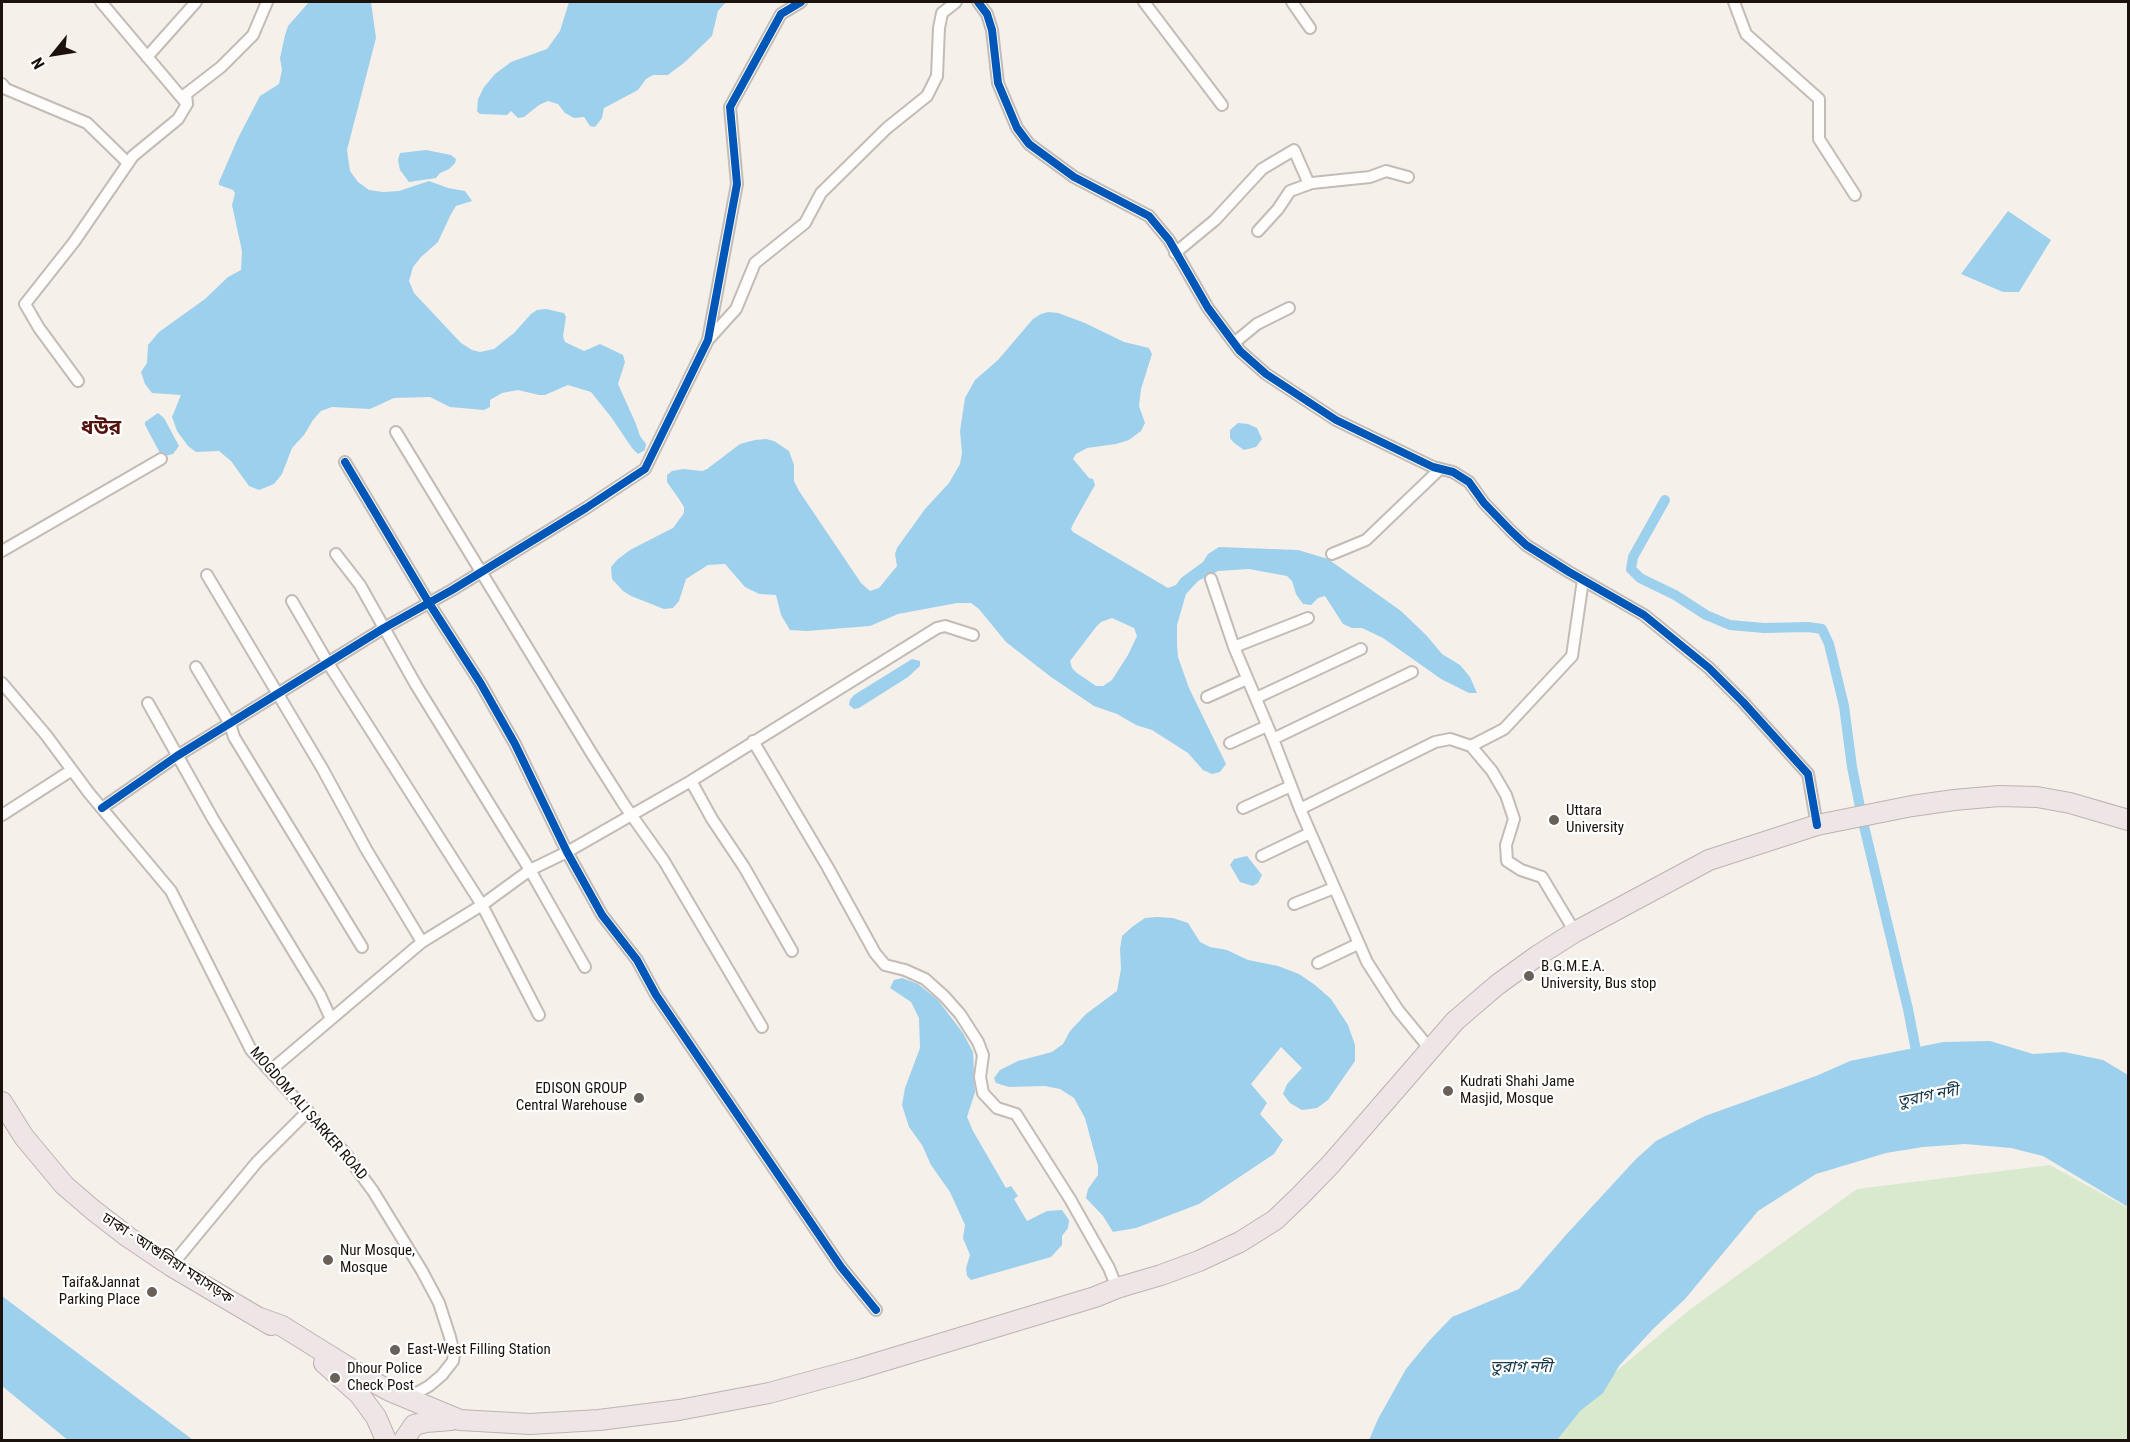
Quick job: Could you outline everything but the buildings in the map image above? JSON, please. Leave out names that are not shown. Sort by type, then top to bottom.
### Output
[{"type":"highway","points":[[404,1440],[414,1425],[440,1420],[530,1424],[599,1420],[679,1410],[769,1393],[1095,1297],[1199,1261],[1240,1242],[1275,1220],[1332,1164],[1455,1021],[1497,985],[1575,932],[1709,860],[1823,824],[1954,800],[1999,796],[2037,797],[2070,803],[2128,820]]},
{"type":"highway","name":"ঢাকা - আশুলিয়া মহাসড়ক","points":[[2,1102],[24,1137],[64,1185],[128,1237],[171,1266],[260,1318],[329,1367],[358,1394],[376,1417],[386,1440]]},
{"type":"highway","points":[[260,1318],[282,1326],[364,1377],[406,1399],[460,1420]]},
{"type":"street","points":[[100,2],[187,104]]},
{"type":"street","points":[[147,57],[196,2]]},
{"type":"street","points":[[78,381],[39,328],[25,304],[74,242],[133,156],[178,119],[187,104],[186,94],[221,67],[253,35],[267,2]]},
{"type":"street","points":[[102,808],[177,756],[384,628],[482,572],[645,469],[708,340],[737,184],[730,106],[781,14],[801,2]]},
{"type":"street","points":[[708,340],[736,309],[755,263],[805,223],[821,193],[887,128],[927,96],[937,76],[939,28],[942,13],[956,2]]},
{"type":"street","points":[[978,2],[990,22],[998,83],[1017,128],[1029,144],[1074,177],[1149,216],[1169,240],[1208,308],[1240,351],[1266,374],[1326,414],[1440,469],[1453,472],[1469,482],[1484,503],[1527,545],[1644,615],[1709,668],[1808,774],[1823,824]]},
{"type":"street","points":[[1292,2],[1310,28]]},
{"type":"street","points":[[1734,2],[1746,34],[1819,99],[1819,139],[1855,195]]},
{"type":"street","points":[[1148,3],[1222,105]]},
{"type":"street","points":[[2,84],[6,89],[87,123],[128,163]]},
{"type":"street","points":[[1175,253],[1215,220],[1262,169],[1294,150],[1309,184]]},
{"type":"street","points":[[1258,231],[1278,209],[1290,191],[1309,184],[1370,177],[1386,171],[1408,177]]},
{"type":"street","points":[[1234,343],[1257,324],[1289,308]]},
{"type":"street","points":[[396,432],[592,754],[664,861],[762,1027]]},
{"type":"street","points":[[2,551],[161,459]]},
{"type":"street","points":[[345,462],[429,603],[481,684],[515,744],[567,852],[602,915],[637,960],[656,995],[841,1267],[876,1310]]},
{"type":"street","points":[[1332,554],[1366,540],[1440,469]]},
{"type":"street","points":[[336,554],[360,585],[416,685],[530,870],[585,968]]},
{"type":"street","points":[[207,575],[422,942]]},
{"type":"street","points":[[1211,579],[1234,647],[1358,944],[1398,1010],[1430,1048]]},
{"type":"street","points":[[1471,746],[1504,729],[1572,656],[1583,580]]},
{"type":"street","points":[[292,601],[328,663],[482,905],[540,1015]]},
{"type":"street","points":[[1234,647],[1308,618]]},
{"type":"street","points":[[271,1070],[422,942],[482,905],[530,870],[567,852],[691,781],[937,628],[945,626],[973,635]]},
{"type":"street","points":[[1256,698],[1361,649]]},
{"type":"street","points":[[196,668],[230,723],[234,737],[362,947]]},
{"type":"street","points":[[1273,738],[1412,672]]},
{"type":"street","points":[[1207,697],[1247,679]]},
{"type":"street","name":"MOGDOM ALI SARKER ROAD","points":[[2,683],[171,891],[251,1050],[345,1153],[373,1191],[422,1271],[439,1304],[454,1354],[453,1361],[429,1386],[406,1399]]},
{"type":"street","points":[[148,704],[320,995],[330,1019]]},
{"type":"street","points":[[1230,743],[1267,726]]},
{"type":"street","points":[[1300,809],[1435,742],[1450,739],[1471,746],[1492,771],[1506,795],[1514,819],[1506,844],[1507,861],[1521,870],[1542,877],[1575,932]]},
{"type":"street","points":[[753,741],[875,953],[885,965],[905,970],[925,979],[960,1014],[978,1042],[983,1055],[980,1077],[982,1093],[997,1108],[1016,1114],[1070,1199],[1117,1288]]},
{"type":"street","points":[[2,814],[72,770]]},
{"type":"street","points":[[691,781],[792,951]]},
{"type":"street","points":[[1243,808],[1291,786]]},
{"type":"street","points":[[1262,856],[1310,832]]},
{"type":"street","points":[[1294,904],[1334,888]]},
{"type":"street","points":[[1318,963],[1358,944]]},
{"type":"street","points":[[171,1266],[257,1162],[308,1111]]},
{"type":"green space","points":[[2050,1165],[2128,1208],[2128,1440],[1534,1440],[1688,1311],[1857,1189]]},
{"type":"water","points":[[309,2],[371,2],[376,38],[347,150],[350,171],[358,182],[369,190],[383,192],[399,191],[429,181],[465,191],[472,201],[456,206],[438,242],[413,267],[409,281],[414,293],[461,343],[480,352],[494,349],[537,310],[546,309],[564,313],[566,317],[563,336],[565,342],[584,351],[600,344],[623,355],[625,362],[618,384],[640,436],[646,444],[645,450],[638,454],[632,448],[591,392],[568,385],[545,395],[518,390],[502,393],[490,400],[490,407],[484,410],[450,407],[430,397],[394,398],[370,409],[332,407],[321,411],[313,420],[304,435],[292,448],[282,474],[274,484],[259,490],[249,486],[231,461],[219,451],[196,452],[188,446],[177,431],[172,417],[181,395],[152,393],[145,384],[141,372],[147,363],[148,345],[159,332],[205,299],[228,277],[241,270],[242,251],[232,205],[235,193],[219,185],[219,182],[260,96],[279,84],[282,70],[280,58],[288,26]]},
{"type":"water","points":[[569,2],[726,2],[718,11],[712,36],[685,62],[668,75],[653,75],[646,79],[638,90],[604,108],[602,118],[595,127],[590,126],[584,117],[574,118],[565,113],[558,104],[548,101],[524,117],[518,118],[511,111],[507,115],[480,114],[477,111],[478,99],[484,87],[495,74],[511,62],[547,49],[560,31]]},
{"type":"water","points":[[426,150],[451,155],[456,159],[455,163],[436,178],[409,182],[400,170],[398,160],[400,153]]},
{"type":"water","points":[[2008,211],[2051,240],[2019,292],[2003,292],[1961,274]]},
{"type":"water","points":[[1058,313],[1124,342],[1149,348],[1152,354],[1141,389],[1139,406],[1145,423],[1141,431],[1129,440],[1087,448],[1076,454],[1073,459],[1089,478],[1093,479],[1095,485],[1073,524],[1071,529],[1073,532],[1168,588],[1176,585],[1181,578],[1203,562],[1208,554],[1219,547],[1298,550],[1328,559],[1401,611],[1442,654],[1460,665],[1470,677],[1477,693],[1469,693],[1441,679],[1383,638],[1362,628],[1352,628],[1343,624],[1325,596],[1318,598],[1311,605],[1303,604],[1296,594],[1292,581],[1287,576],[1249,569],[1218,571],[1198,581],[1186,594],[1177,625],[1178,657],[1189,688],[1226,764],[1220,772],[1212,774],[1203,770],[1188,753],[1152,730],[1094,706],[1051,677],[1006,642],[979,609],[971,603],[957,603],[898,614],[870,626],[807,631],[790,630],[781,615],[776,595],[759,594],[745,587],[725,564],[708,565],[686,579],[679,601],[673,608],[664,609],[631,596],[612,579],[611,567],[618,559],[630,550],[673,528],[684,513],[684,507],[667,482],[667,475],[672,471],[683,469],[702,471],[740,444],[766,439],[774,441],[789,451],[794,465],[794,481],[799,491],[861,583],[870,591],[879,588],[897,566],[895,554],[897,548],[925,509],[949,483],[960,464],[962,453],[960,431],[965,398],[975,380],[998,360],[1033,319],[1041,314]],"holes":[[[1112,618],[1134,628],[1137,636],[1128,655],[1112,680],[1103,686],[1096,686],[1072,668],[1070,661],[1101,622]]]},
{"type":"water","points":[[158,413],[164,418],[179,446],[173,454],[165,456],[160,453],[145,425],[145,422]]},
{"type":"water","points":[[1238,423],[1257,428],[1262,439],[1256,447],[1244,450],[1230,438],[1230,430]]},
{"type":"water","points":[[912,659],[920,661],[920,666],[908,677],[859,708],[854,709],[849,705],[854,695]]},
{"type":"water","points":[[1247,856],[1262,875],[1258,883],[1253,886],[1240,882],[1230,865],[1234,859]]},
{"type":"water","points":[[1145,918],[1173,918],[1188,923],[1200,942],[1210,947],[1227,950],[1248,960],[1278,966],[1299,974],[1315,985],[1331,999],[1348,1025],[1355,1045],[1355,1061],[1328,1100],[1317,1108],[1302,1110],[1290,1103],[1283,1094],[1287,1084],[1302,1068],[1281,1047],[1251,1084],[1267,1103],[1260,1114],[1283,1140],[1274,1154],[1199,1204],[1136,1228],[1113,1232],[1103,1216],[1086,1198],[1088,1189],[1098,1175],[1098,1166],[1085,1118],[1074,1098],[1060,1089],[1045,1086],[1009,1087],[996,1083],[994,1078],[1000,1070],[1018,1061],[1052,1052],[1063,1044],[1070,1031],[1086,1014],[1117,991],[1121,969],[1122,936]]},
{"type":"water","points":[[902,978],[918,984],[937,999],[963,1033],[973,1052],[975,1092],[967,1117],[1006,1188],[1011,1186],[1018,1196],[1014,1199],[1027,1221],[1047,1211],[1062,1210],[1069,1220],[1068,1228],[1062,1236],[1062,1245],[1051,1257],[971,1280],[967,1276],[966,1268],[970,1255],[963,1238],[965,1225],[950,1192],[909,1127],[902,1105],[905,1088],[920,1048],[919,1018],[911,1002],[890,988],[894,980]]},
{"type":"water","name":"তুরাগ নদী","points":[[1990,1041],[2033,1054],[2064,1052],[2103,1060],[2128,1075],[2128,1207],[2043,1156],[2011,1148],[1965,1144],[1923,1147],[1886,1153],[1816,1174],[1758,1211],[1685,1299],[1619,1366],[1603,1393],[1580,1411],[1557,1440],[1369,1440],[1406,1369],[1452,1317],[1519,1289],[1635,1160],[1656,1141],[1705,1116],[1816,1076],[1850,1061],[1943,1042]]},
{"type":"water","points":[[2,1296],[193,1440],[68,1440],[64,1437],[2,1386]]},
{"type":"waterway","points":[[1665,500],[1633,557],[1631,569],[1640,578],[1675,595],[1706,615],[1730,625],[1822,629],[1829,644],[1844,706],[1852,767],[1863,822],[1908,1009],[1918,1061]]},
{"type":"cycle path","points":[[102,808],[177,756],[384,628],[452,590],[586,508],[645,469],[708,340],[737,184],[730,107],[781,14],[801,2]]},
{"type":"cycle path","points":[[978,2],[987,14],[992,30],[998,83],[1017,128],[1029,144],[1074,177],[1149,216],[1169,240],[1208,308],[1240,351],[1266,374],[1336,420],[1433,467],[1453,472],[1469,482],[1484,503],[1526,545],[1644,615],[1709,668],[1808,774],[1817,825]]},
{"type":"cycle path","points":[[345,462],[429,603],[481,684],[515,744],[567,852],[602,915],[637,960],[656,995],[841,1267],[876,1310]]},
{"type":"place","name":"Uttara University","points":[[1554,820]]},
{"type":"place","name":"B.G.M.E.A. University, Bus stop","points":[[1529,976]]},
{"type":"place","name":"Kudrati Shahi Jame Masjid, Mosque","points":[[1448,1091]]},
{"type":"place","name":"EDISON GROUP Central Warehouse","points":[[639,1098]]},
{"type":"place","name":"Nur Mosque, Mosque","points":[[328,1260]]},
{"type":"place","name":"Taifa&Jannat Parking Place","points":[[152,1292]]},
{"type":"place","name":"East-West Filling Station","points":[[395,1350]]},
{"type":"place","name":"Dhour Police Check Post","points":[[335,1378]]},
{"type":"district","name":"ধউর","points":[[101,429]]}]
